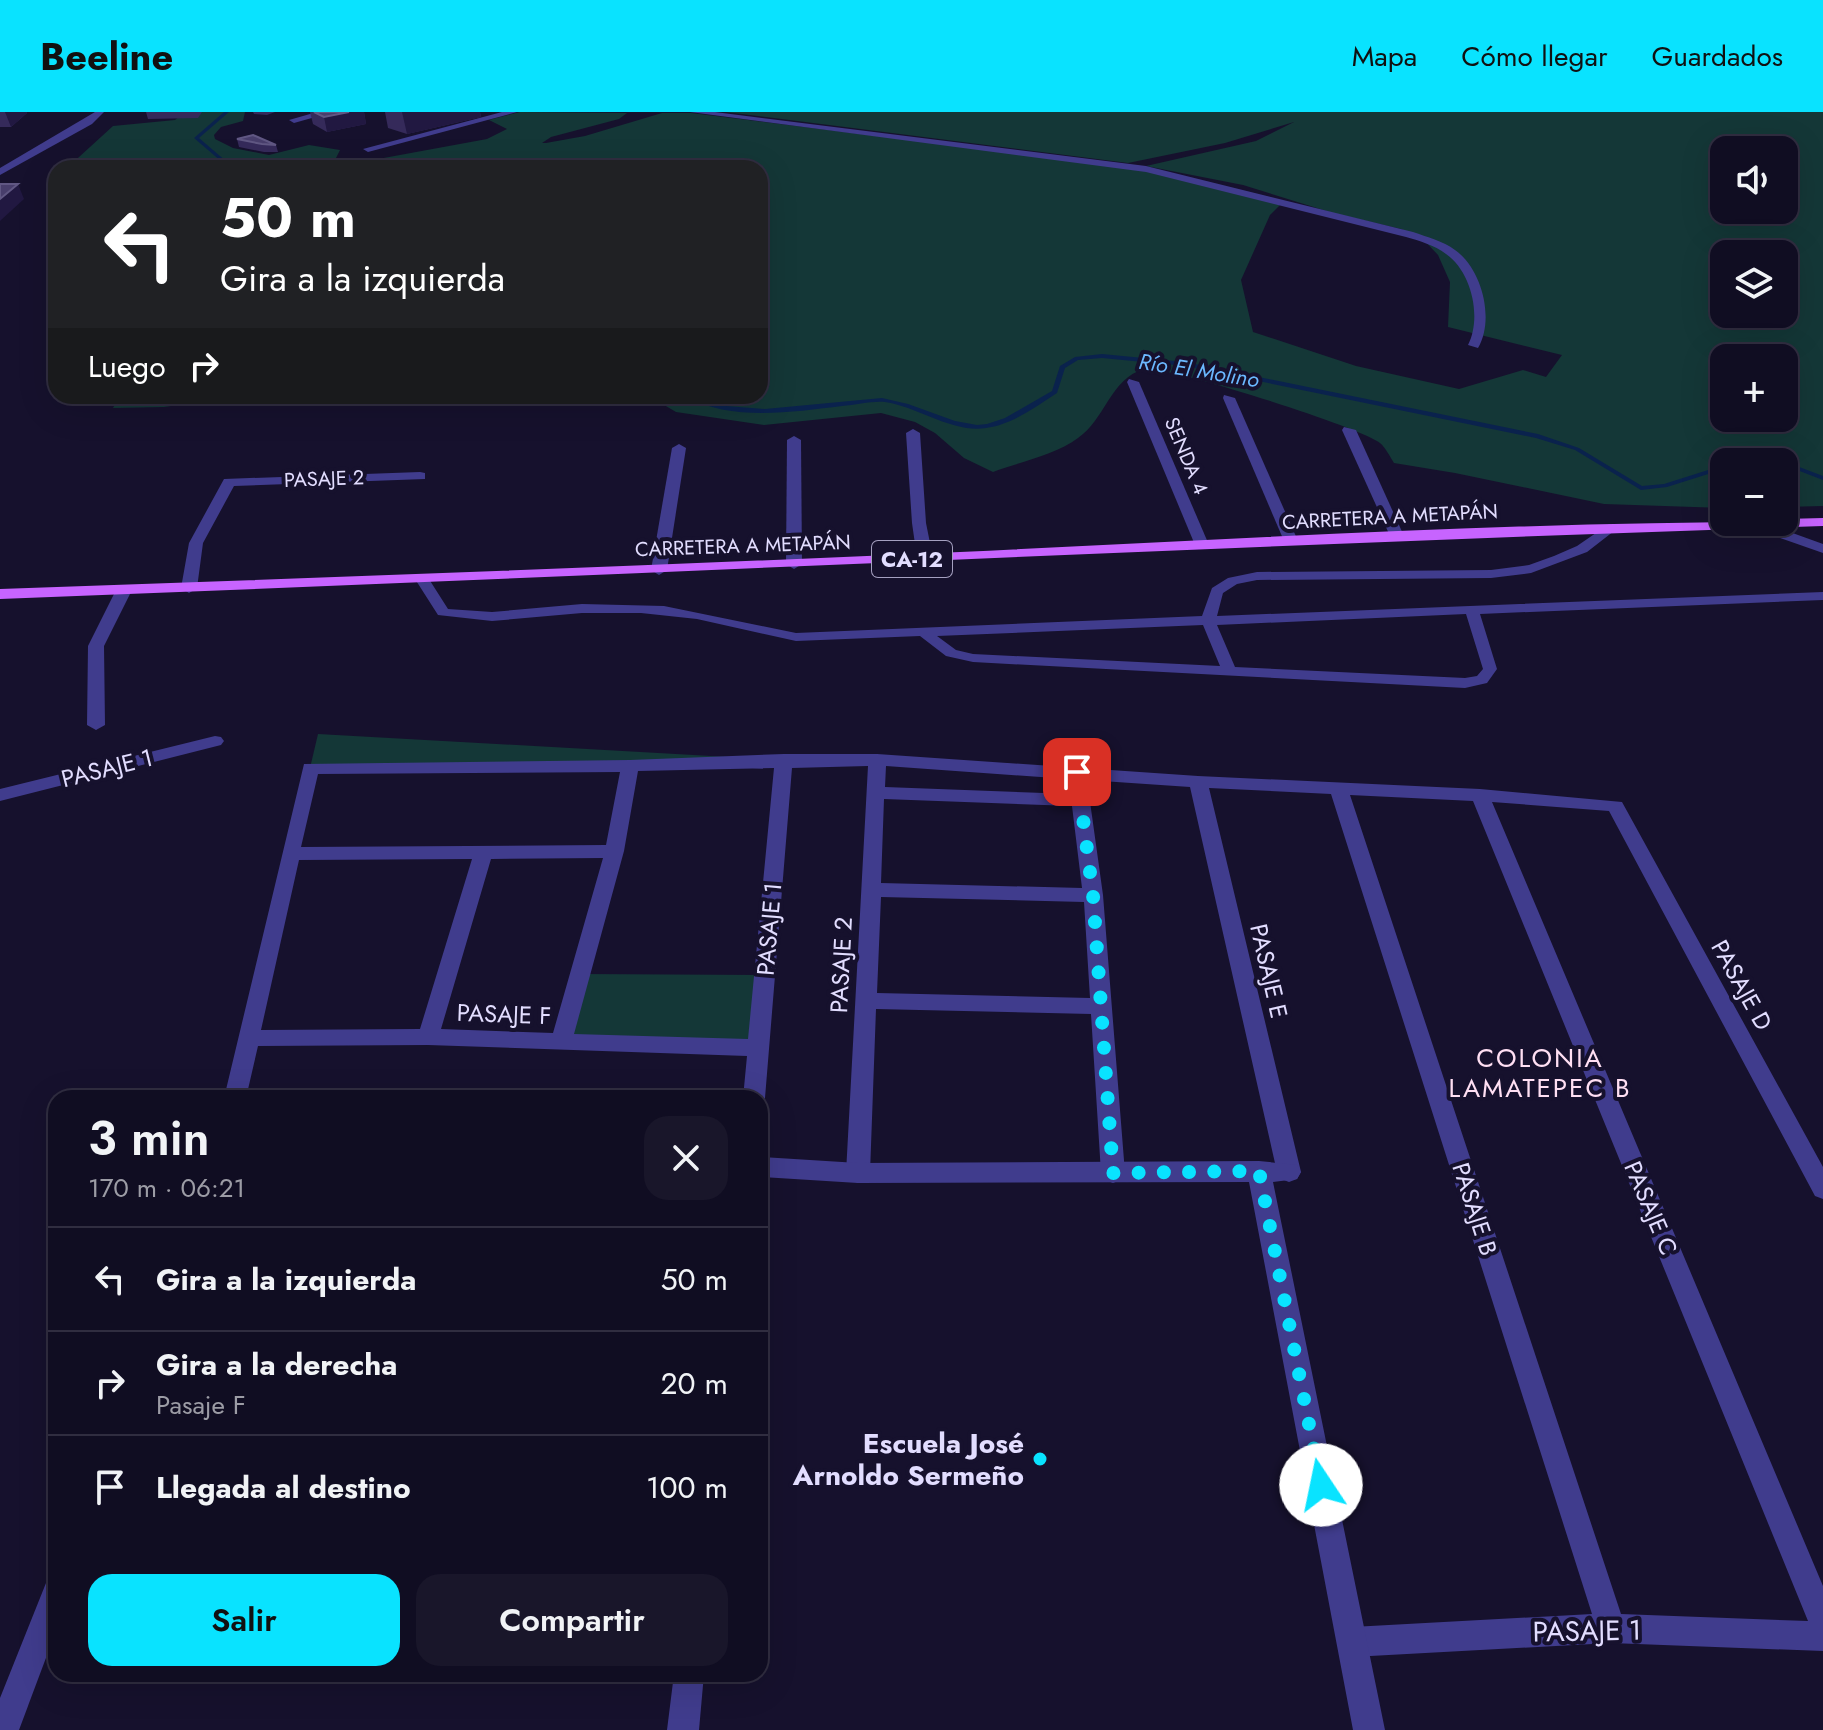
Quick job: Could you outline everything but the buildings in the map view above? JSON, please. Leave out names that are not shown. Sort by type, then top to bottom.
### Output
[{"type":"main road","name":"CARRETERA A METAPÁN","points":[[1798,523],[1823,522]]},
{"type":"main road","name":"CARRETERA A METAPÁN","points":[[0,594],[659,570],[1397,536],[1710,525]]},
{"type":"street","points":[[0,172],[89,122],[100,112]]},
{"type":"street","points":[[294,120],[329,112]]},
{"type":"street","points":[[368,149],[513,112]]},
{"type":"street","points":[[694,112],[1146,169],[1213,182],[1423,241],[1453,254],[1469,273],[1476,291],[1481,332],[1474,345]]},
{"type":"street","name":"SENDA 4","points":[[1133,382],[1202,545]]},
{"type":"street","points":[[1229,398],[1291,541]]},
{"type":"street","points":[[1349,430],[1397,536]]},
{"type":"street","points":[[913,433],[919,523],[925,558]]},
{"type":"street","points":[[794,440],[794,564]]},
{"type":"street","points":[[659,570],[679,448]]},
{"type":"street","name":"PASAJE 2","points":[[189,588],[196,543],[229,482],[420,476]]},
{"type":"street","points":[[1787,536],[1823,549]]},
{"type":"street","points":[[96,725],[96,646],[124,590]]},
{"type":"street","name":"PASAJE 1","points":[[0,795],[215,741]]},
{"type":"street","name":"PASAJE 1","points":[[755,1090],[784,760]]},
{"type":"street","points":[[237,1090],[310,768],[630,766],[877,760],[1198,782],[1480,795]]},
{"type":"street","name":"PASAJE 2","points":[[858,1173],[878,793],[877,760]]},
{"type":"street","points":[[561,1042],[614,851],[630,766]]},
{"type":"street","points":[[1077,772],[1093,895],[1113,1173]]},
{"type":"street","name":"PASAJE E","points":[[1198,782],[1289,1172],[1259,1171]]},
{"type":"street","name":"PASAJE B","points":[[1339,790],[1611,1628]]},
{"type":"street","points":[[878,793],[1080,800]]},
{"type":"street","name":"PASAJE D","points":[[1480,795],[1615,806],[1823,1189]]},
{"type":"street","name":"PASAJE C","points":[[1480,795],[1823,1621]]},
{"type":"street","points":[[428,1037],[484,851]]},
{"type":"street","points":[[290,854],[614,851]]},
{"type":"street","points":[[871,890],[1093,895]]},
{"type":"street","points":[[865,1001],[1099,1006]]},
{"type":"street","name":"PASAJE F","points":[[248,1038],[428,1037],[758,1048]]},
{"type":"street","points":[[768,1167],[858,1173],[1259,1171],[1369,1730]]},
{"type":"street","points":[[3,1730],[48,1614]]},
{"type":"street","name":"PASAJE 1","points":[[1352,1642],[1611,1628],[1823,1636]]},
{"type":"street","points":[[683,1730],[688,1682]]},
{"type":"lane","points":[[1230,673],[1208,621],[1217,591],[1233,581],[1257,576],[1491,574],[1531,569],[1582,549],[1609,528]]},
{"type":"lane","points":[[422,579],[443,612],[472,619],[572,609],[666,610],[722,621],[760,633],[796,637],[1823,596]]},
{"type":"lane","points":[[923,632],[951,653],[973,658],[1465,683],[1482,680],[1490,669],[1472,610]]},
{"type":"green space","points":[[185,112],[245,112],[243,121],[221,127],[214,135],[215,139],[233,148],[269,155],[309,145],[340,150],[335,160],[76,160],[113,126],[175,120]]},
{"type":"green space","points":[[520,112],[627,113],[619,119],[551,137],[542,143],[585,136],[662,113],[691,113],[1143,169],[1281,204],[1270,215],[1241,280],[1253,332],[1356,366],[1459,389],[1523,370],[1546,377],[1562,355],[1448,327],[1450,282],[1438,255],[1421,237],[1243,185],[1146,166],[1256,141],[1294,122],[1225,143],[1128,163],[726,112],[1823,112],[1823,506],[1798,507],[1798,448],[1710,448],[1710,508],[1604,504],[1394,463],[1380,443],[1366,435],[1222,386],[1159,370],[1144,369],[1123,381],[1095,421],[1069,444],[993,472],[964,458],[935,433],[915,422],[881,413],[764,425],[676,412],[662,404],[768,404],[768,160],[373,160],[487,139],[507,129],[489,120]]},
{"type":"green space","points":[[115,404],[186,404],[164,407],[113,408]]},
{"type":"green space","points":[[318,734],[784,760],[310,768]]},
{"type":"green space","points":[[579,974],[765,975],[758,1048],[561,1042]]},
{"type":"waterway","name":"Río El Molino","points":[[222,160],[196,138],[227,112]]},
{"type":"waterway","name":"Río El Molino","points":[[711,404],[765,410],[882,400],[965,425],[987,426],[1018,415],[1055,392],[1062,367],[1077,358],[1102,356],[1185,364],[1538,436],[1577,449],[1641,488],[1665,486],[1710,472]]},
{"type":"waterway","name":"Río El Molino","points":[[1798,468],[1823,478]]},
{"type":"place","name":"Escuela José Arnoldo Sermeño","points":[[1040,1459]]},
{"type":"district","name":"COLONIA LAMATEPEC B","points":[[1540,1073]]},
{"type":"route","points":[[1077,772],[1093,895],[1113,1173],[1259,1171],[1321,1485]]}]
